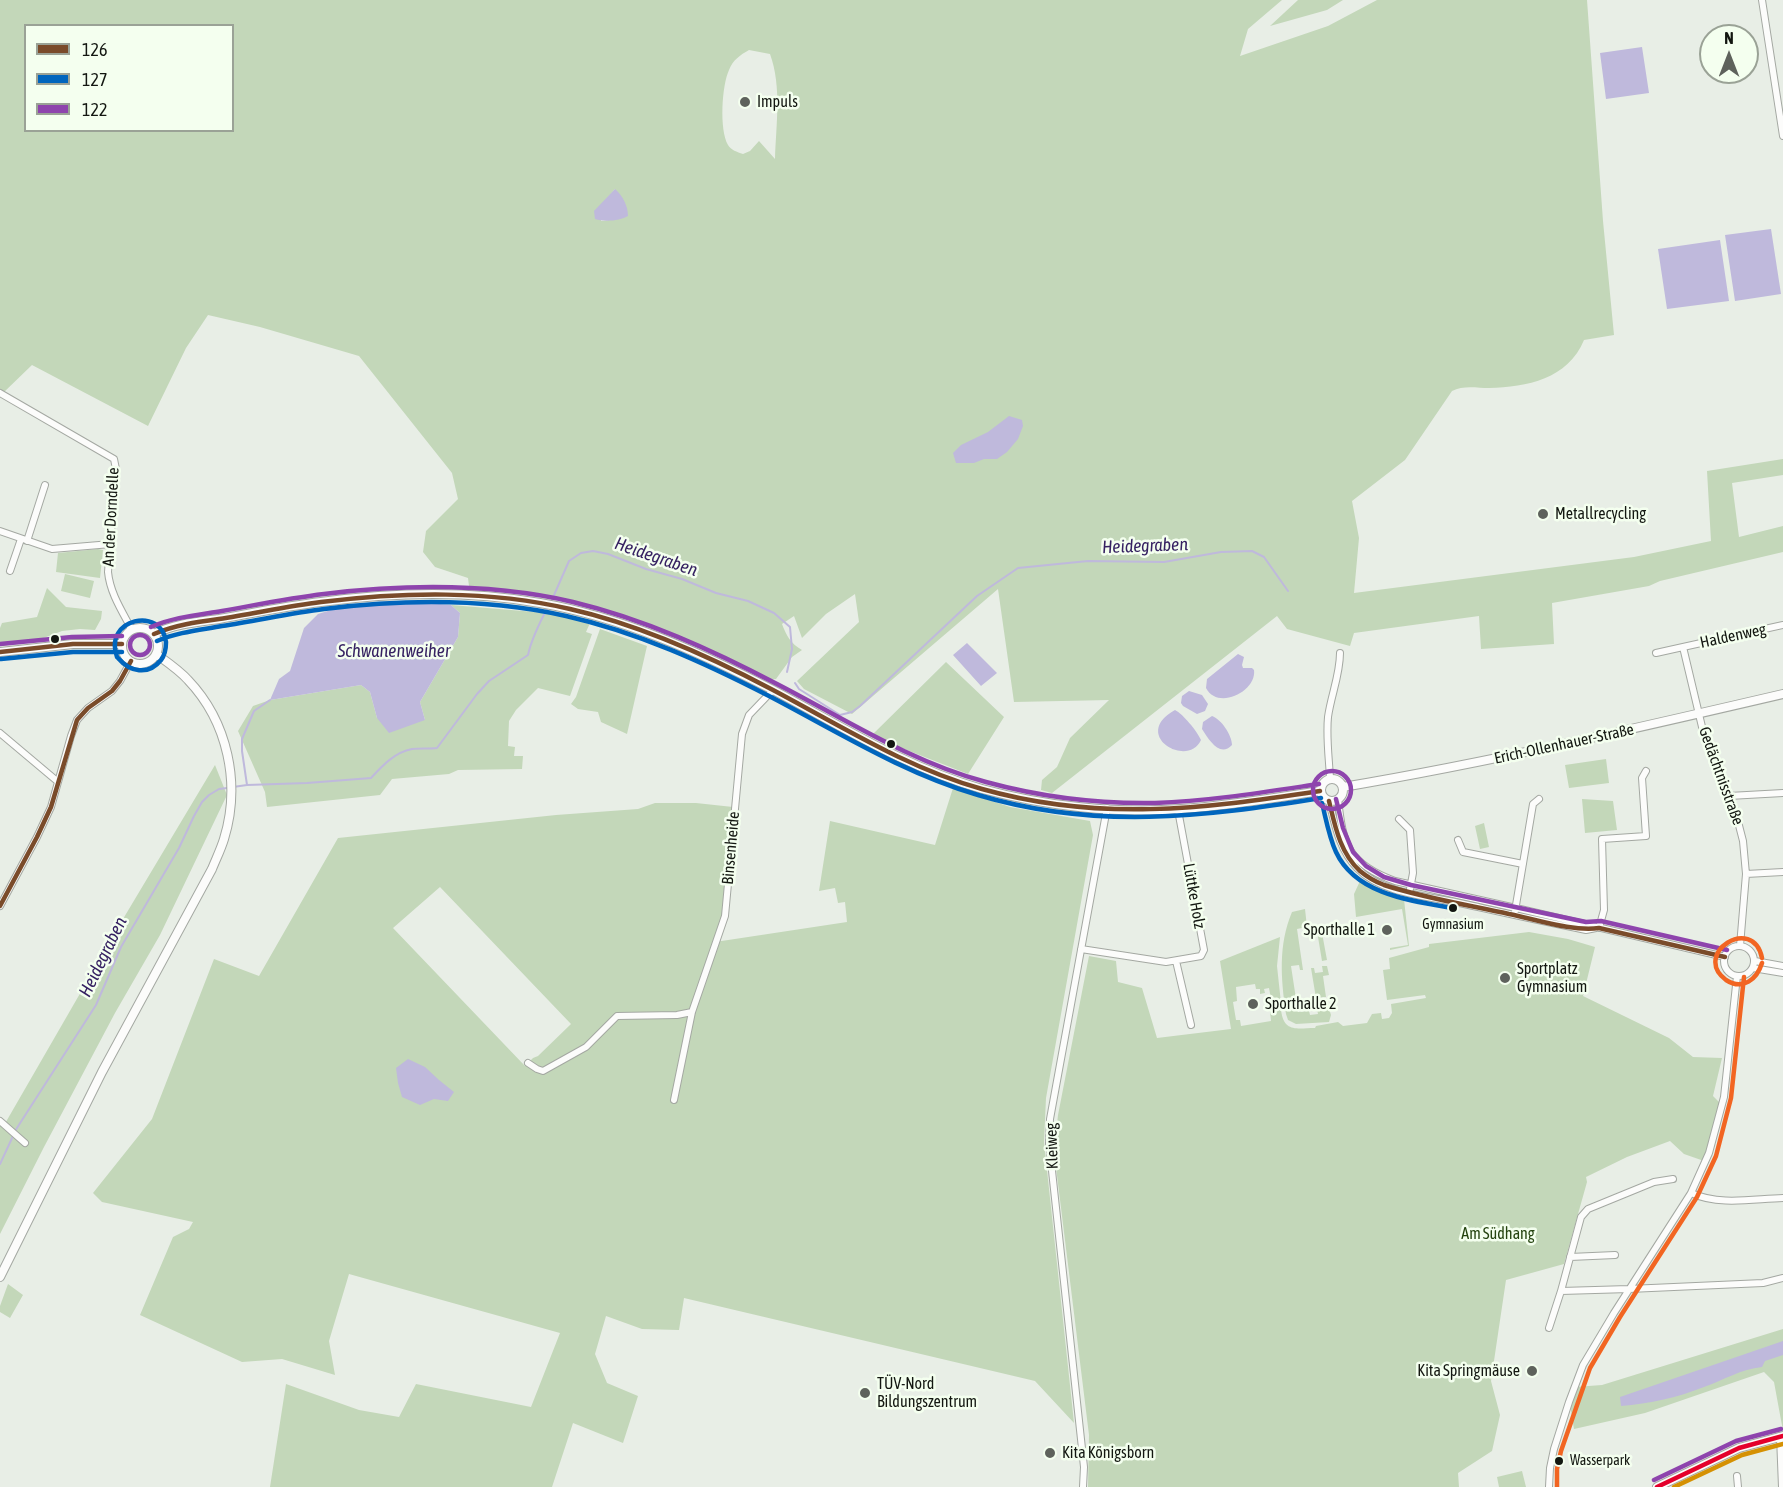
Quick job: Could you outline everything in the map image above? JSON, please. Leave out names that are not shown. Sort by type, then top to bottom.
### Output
[{"type":"main road","points":[[143,628],[154,634],[158,644],[156,654],[147,662],[136,663],[124,653],[124,638],[132,630],[143,628]]},
{"type":"main road","points":[[0,1277],[97,1082],[212,869],[224,839],[230,804],[231,778],[225,742],[211,711],[188,680],[156,654]]},
{"type":"main road","points":[[1657,1487],[1739,1448],[1782,1436]]},
{"type":"street","points":[[1762,0],[1780,94],[1783,136]]},
{"type":"street","name":"An der Dorndelle","points":[[0,393],[114,459],[116,469],[108,572],[112,592],[132,630]]},
{"type":"street","points":[[10,571],[45,485]]},
{"type":"street","points":[[0,531],[46,548],[60,549],[111,544]]},
{"type":"street","points":[[154,634],[163,629],[185,624],[302,604],[377,596],[468,595],[544,604],[602,617],[644,631],[724,665],[908,761],[942,776],[980,788],[1034,801],[1107,808],[1178,810],[1320,791]]},
{"type":"street","name":"Haldenweg","points":[[1656,653],[1783,625]]},
{"type":"street","points":[[0,652],[73,644],[123,644]]},
{"type":"street","name":"Haldenweg","points":[[1683,647],[1699,714]]},
{"type":"street","points":[[1330,778],[1327,730],[1340,653]]},
{"type":"street","points":[[0,906],[51,807],[70,736],[77,720],[88,708],[112,691],[131,661]]},
{"type":"street","name":"Binsenheide","points":[[674,1100],[692,1012],[725,915],[742,734],[749,715],[773,690]]},
{"type":"street","name":"Erich-Ollenhauer-Straße","points":[[1343,787],[1503,757],[1783,694]]},
{"type":"street","name":"Gedächtnisstraße","points":[[1699,714],[1711,755],[1730,796],[1743,840],[1746,874],[1740,946]]},
{"type":"street","points":[[0,734],[57,781]]},
{"type":"street","points":[[1599,928],[1604,910],[1602,839],[1646,836],[1642,778],[1646,771]]},
{"type":"street","points":[[1329,801],[1338,799],[1342,794],[1343,787],[1336,779],[1330,778],[1322,784],[1320,791],[1329,801],[1343,849],[1347,856],[1381,884],[1516,908],[1725,957]]},
{"type":"street","points":[[1730,796],[1783,793]]},
{"type":"street","points":[[1515,915],[1533,804],[1539,798]]},
{"type":"street","points":[[1338,799],[1344,840],[1363,870]]},
{"type":"street","name":"Kleiweg","points":[[1083,1487],[1084,1467],[1049,1143],[1050,1119],[1107,808]]},
{"type":"street","name":"Lüttke Holz","points":[[1082,949],[1166,962],[1201,956],[1204,950],[1178,810]]},
{"type":"street","points":[[1399,819],[1410,830],[1413,873],[1410,889]]},
{"type":"street","points":[[1458,840],[1462,852],[1523,864]]},
{"type":"street","points":[[1746,874],[1783,872]]},
{"type":"street","points":[[1410,889],[1586,930],[1599,928]]},
{"type":"street","points":[[1740,946],[1750,951],[1754,965],[1746,975],[1737,976],[1726,969],[1725,957],[1731,949],[1740,946]]},
{"type":"street","points":[[1176,961],[1191,1025]]},
{"type":"street","points":[[1754,965],[1783,966]]},
{"type":"street","points":[[1754,965],[1783,973]]},
{"type":"street","points":[[1549,1487],[1552,1456],[1580,1372],[1592,1348],[1691,1193],[1709,1153],[1722,1104],[1737,976]]},
{"type":"street","points":[[528,1063],[543,1071],[586,1047],[617,1016],[692,1012]]},
{"type":"street","points":[[0,1121],[26,1143]]},
{"type":"street","points":[[1549,1328],[1581,1217],[1588,1209],[1654,1182],[1673,1179]]},
{"type":"street","points":[[1691,1193],[1718,1201],[1783,1198]]},
{"type":"street","points":[[1570,1257],[1615,1255]]},
{"type":"street","points":[[1561,1290],[1763,1282],[1783,1278]]},
{"type":"street","points":[[1782,1436],[1782,1482]]},
{"type":"street","points":[[1737,1476],[1738,1487]]},
{"type":"green space","points":[[0,0],[1282,0],[1248,29],[1240,56],[1328,26],[1377,0],[1587,0],[1603,221],[1614,335],[1584,340],[1568,364],[1557,372],[1532,383],[1489,388],[1465,387],[1452,391],[1405,460],[1352,501],[1359,538],[1354,593],[1634,557],[1711,541],[1707,471],[1783,459],[1783,475],[1732,483],[1739,537],[1783,526],[1783,552],[1660,581],[1649,586],[1552,603],[1554,644],[1481,649],[1479,616],[1354,633],[1350,646],[1287,629],[1277,616],[1052,793],[1041,790],[1042,780],[1057,767],[1070,738],[1109,700],[1014,702],[998,589],[852,714],[804,689],[797,681],[859,622],[855,594],[826,614],[802,638],[794,616],[782,624],[789,639],[802,650],[792,657],[776,679],[767,680],[681,637],[625,616],[554,599],[469,586],[468,578],[435,567],[423,552],[426,531],[458,499],[452,473],[359,356],[260,327],[208,315],[186,348],[148,426],[32,365],[2,394],[0,393]],"holes":[[[749,50],[770,54],[774,67],[777,106],[775,159],[759,141],[750,151],[743,154],[731,148],[725,138],[722,107],[727,77],[737,58]],[[615,189],[610,220],[601,221],[605,201]]]},
{"type":"green space","points":[[1298,0],[1343,0],[1327,10],[1270,26]]},
{"type":"green space","points":[[103,550],[100,578],[56,572],[58,553]]},
{"type":"green space","points":[[65,574],[94,581],[90,598],[61,591]]},
{"type":"green space","points":[[47,588],[66,607],[102,611],[101,619],[95,630],[62,631],[33,642],[0,646],[2,623],[37,617]]},
{"type":"green space","points":[[451,605],[547,613],[590,623],[586,632],[592,634],[570,696],[538,688],[516,710],[509,721],[508,746],[515,747],[514,756],[523,756],[522,769],[458,770],[449,774],[392,779],[380,795],[267,807],[265,792],[238,731],[253,706],[270,700],[361,685],[370,692],[377,718],[425,720],[420,702],[458,637],[460,613]]},
{"type":"green space","points":[[600,629],[647,646],[627,734],[601,722],[598,712],[578,709],[571,704],[576,697]]},
{"type":"green space","points":[[946,662],[1004,717],[968,774],[871,736]]},
{"type":"green space","points":[[1606,759],[1609,783],[1569,788],[1565,765]]},
{"type":"green space","points":[[215,765],[227,795],[160,935],[115,1013],[0,1234],[0,1124],[3,1127]]},
{"type":"green space","points":[[953,788],[1010,807],[1090,821],[1093,835],[1046,1098],[1044,1142],[1074,1423],[1035,1381],[684,1298],[679,1330],[642,1329],[606,1316],[595,1354],[607,1383],[638,1396],[623,1443],[573,1423],[552,1487],[270,1487],[286,1384],[359,1410],[399,1417],[416,1384],[531,1407],[560,1333],[349,1274],[329,1341],[335,1375],[282,1359],[242,1362],[140,1315],[173,1237],[189,1229],[193,1222],[102,1202],[93,1193],[152,1119],[214,959],[259,976],[338,838],[556,815],[638,809],[655,803],[696,803],[733,807],[724,907],[715,942],[847,922],[845,902],[838,903],[835,888],[819,891],[830,821],[935,845]],"holes":[[[440,887],[571,1024],[525,1066],[393,928]]]},
{"type":"green space","points":[[1582,799],[1613,801],[1617,830],[1585,833]]},
{"type":"green space","points":[[1484,823],[1489,847],[1480,849],[1475,826]]},
{"type":"green space","points":[[1360,881],[1379,891],[1404,899],[1409,946],[1390,950],[1390,948],[1408,945],[1402,909],[1356,917],[1354,894]]},
{"type":"green space","points":[[1305,909],[1307,927],[1297,929],[1303,970],[1300,970],[1299,965],[1291,966],[1298,1012],[1309,1011],[1310,1015],[1318,1014],[1316,1004],[1327,1002],[1331,1015],[1329,1022],[1296,1024],[1288,1020],[1286,1014],[1282,975],[1284,937],[1292,912]]},
{"type":"green space","points":[[1334,927],[1335,930],[1322,933],[1327,960],[1322,961],[1317,931]]},
{"type":"green space","name":"Am Südhang","points":[[1529,932],[1568,939],[1595,947],[1583,996],[1669,1038],[1693,1057],[1722,1058],[1713,1096],[1721,1104],[1704,1161],[1684,1154],[1670,1141],[1627,1157],[1586,1177],[1587,1182],[1564,1264],[1506,1280],[1491,1381],[1500,1415],[1492,1451],[1458,1473],[1459,1487],[1088,1487],[1089,1435],[1054,1151],[1058,1115],[1089,956],[1116,961],[1118,982],[1142,988],[1157,1038],[1231,1029],[1220,961],[1280,937],[1277,966],[1281,1003],[1272,1004],[1269,988],[1264,989],[1265,993],[1260,994],[1260,989],[1256,989],[1255,984],[1236,987],[1237,1001],[1233,1002],[1236,1020],[1240,1020],[1241,1026],[1271,1021],[1270,1012],[1281,1010],[1285,1023],[1292,1028],[1315,1028],[1338,1022],[1343,1026],[1367,1023],[1372,1014],[1381,1013],[1382,1019],[1389,1018],[1392,1013],[1391,1004],[1426,998],[1425,995],[1387,1000],[1383,970],[1390,969],[1389,958],[1429,947],[1429,944]]},
{"type":"green space","points":[[1322,966],[1327,966],[1329,975],[1323,976],[1326,997],[1316,998],[1311,968],[1314,968],[1315,973],[1323,972]]},
{"type":"green space","points":[[8,1284],[23,1295],[10,1318],[0,1312]]},
{"type":"green space","name":"Wasserpark","points":[[1783,1329],[1783,1431],[1774,1382],[1764,1372],[1645,1413],[1574,1429],[1570,1405],[1575,1387],[1602,1385]]},
{"type":"green space","points":[[1522,1471],[1526,1487],[1499,1487],[1497,1477]]},
{"type":"water","points":[[1642,47],[1649,93],[1606,99],[1600,53]]},
{"type":"water","points":[[615,189],[624,201],[628,216],[612,220],[595,219],[594,211]]},
{"type":"water","points":[[1771,229],[1781,294],[1735,301],[1725,235]]},
{"type":"water","points":[[1720,240],[1729,301],[1667,309],[1658,249]]},
{"type":"water","points":[[1009,416],[1022,420],[1023,426],[1018,439],[1007,452],[997,459],[956,463],[953,453],[961,445],[988,432]]},
{"type":"water","name":"Schwanenweiher","points":[[430,603],[451,605],[460,613],[458,637],[420,702],[425,720],[389,733],[377,718],[370,692],[361,685],[270,700],[279,679],[290,671],[304,628],[318,614],[359,606]]},
{"type":"water","points":[[967,643],[997,673],[981,686],[953,655]]},
{"type":"water","points":[[1238,654],[1244,657],[1243,668],[1254,670],[1249,685],[1236,696],[1219,698],[1212,695],[1206,688],[1207,679]]},
{"type":"water","points":[[1189,691],[1202,695],[1208,704],[1205,711],[1197,714],[1183,706],[1182,696]]},
{"type":"water","points":[[1175,710],[1190,723],[1201,740],[1194,748],[1185,751],[1175,750],[1160,738],[1158,729],[1163,720]]},
{"type":"water","points":[[1212,716],[1219,720],[1228,732],[1232,745],[1228,748],[1219,749],[1202,729],[1203,722]]},
{"type":"water","points":[[408,1059],[425,1067],[454,1092],[448,1101],[434,1099],[420,1105],[402,1097],[396,1068]]},
{"type":"water","points":[[1783,1341],[1783,1355],[1765,1361],[1762,1367],[1740,1372],[1674,1397],[1621,1406],[1620,1397]]},
{"type":"waterway","name":"Heidegraben","points":[[551,602],[569,561],[581,553],[593,551],[608,554],[716,593],[748,601],[774,613],[790,627],[792,649],[787,672]]},
{"type":"waterway","name":"Heidegraben","points":[[795,683],[799,689],[840,715],[852,712],[977,596],[1018,568],[1088,561],[1164,562],[1221,552],[1252,551],[1264,557],[1288,591]]},
{"type":"waterway","name":"Heidegraben","points":[[247,785],[371,778],[384,764],[400,753],[412,749],[437,748],[489,681],[528,655],[548,607]]},
{"type":"waterway","name":"Heidegraben","points":[[233,787],[247,785],[242,739],[254,711],[270,700]]},
{"type":"waterway","name":"Heidegraben","points":[[15,1131],[96,1005],[121,947],[179,848],[202,802],[219,789],[227,788]]},
{"type":"waterway","name":"Heidegraben","points":[[0,1164],[13,1136]]},
{"type":"transit line","name":"122","points":[[151,627],[186,617],[355,591],[418,587],[511,591],[573,602],[652,626],[752,671],[879,739],[931,763],[986,782],[1028,792],[1070,798],[1155,803],[1217,798],[1319,784]]},
{"type":"transit line","name":"126","points":[[154,634],[194,623],[352,599],[415,595],[508,598],[596,616],[674,643],[724,665],[901,758],[927,770],[982,789],[1068,806],[1109,809],[1192,807],[1320,791]]},
{"type":"transit line","name":"127","points":[[157,641],[197,630],[298,613],[385,603],[476,603],[536,610],[619,631],[695,660],[769,696],[897,764],[950,786],[1021,806],[1064,813],[1149,817],[1191,815],[1321,798]]},
{"type":"transit line","name":"127","points":[[117,657],[115,644],[118,633],[125,626],[135,621],[145,621],[155,624],[162,631],[166,642],[165,649],[156,665],[145,670],[133,669],[118,658]]},
{"type":"transit line","name":"122","points":[[140,635],[147,638],[150,645],[147,652],[140,655],[133,652],[130,645],[133,638],[140,635]]},
{"type":"transit line","name":"122","points":[[0,644],[72,637],[122,636]]},
{"type":"transit line","name":"126","points":[[0,652],[73,644],[122,644]]},
{"type":"transit line","name":"127","points":[[1,659],[73,652],[122,652]]},
{"type":"transit line","name":"126","points":[[0,906],[51,807],[77,720],[88,708],[112,691],[131,661]]},
{"type":"transit line","name":"122","points":[[1332,771],[1346,776],[1351,790],[1346,804],[1332,809],[1318,804],[1313,790],[1318,776],[1332,771]]},
{"type":"transit line","name":"122","points":[[1336,799],[1343,828],[1353,852],[1366,866],[1384,877],[1411,885],[1586,922],[1601,921],[1727,950]]},
{"type":"transit line","name":"126","points":[[1329,801],[1339,839],[1353,864],[1371,879],[1384,885],[1430,898],[1554,924],[1589,929],[1599,928],[1725,957]]},
{"type":"transit line","name":"127","points":[[1322,803],[1336,852],[1357,878],[1387,894],[1453,908]]},
{"type":"transit line","points":[[1762,958],[1756,945],[1748,939],[1737,939],[1720,950],[1716,959],[1717,970],[1726,980],[1738,984],[1744,984],[1753,978],[1762,963]]},
{"type":"transit line","points":[[1557,1487],[1557,1469],[1561,1451],[1590,1368],[1697,1197],[1716,1156],[1731,1098],[1744,977]]},
{"type":"transit line","name":"122","points":[[1654,1480],[1736,1441],[1781,1429]]},
{"type":"transit line","points":[[1657,1487],[1739,1448],[1783,1436]]},
{"type":"transit line","points":[[1674,1487],[1742,1455],[1783,1444]]},
{"type":"place","name":"Impuls","points":[[745,102]]},
{"type":"place","name":"Metallrecycling","points":[[1543,514]]},
{"type":"place","name":"Gymnasium","points":[[1453,908]]},
{"type":"place","name":"Sporthalle 1","points":[[1387,930]]},
{"type":"place","name":"Sportplatz Gymnasium","points":[[1505,978]]},
{"type":"place","name":"Sporthalle 2","points":[[1253,1004]]},
{"type":"place","name":"Kita Springmäuse","points":[[1532,1371]]},
{"type":"place","name":"TÜV-Nord Bildungszentrum","points":[[865,1393]]},
{"type":"place","name":"Kita Königsborn","points":[[1050,1453]]},
{"type":"place","name":"Wasserpark","points":[[1559,1461]]}]
